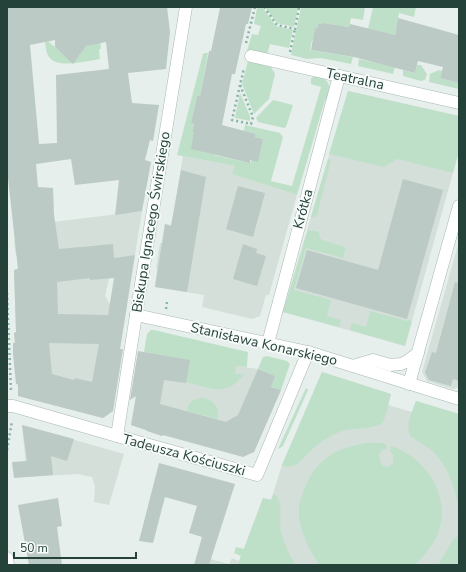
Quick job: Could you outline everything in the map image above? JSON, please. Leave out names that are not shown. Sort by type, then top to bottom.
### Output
[{"type":"street","name":"Biskupa Ignacego Świrskiego","points":[[117,436],[186,7]]},
{"type":"street","name":"Teatralna","points":[[251,56],[459,102]]},
{"type":"street","name":"Krótka","points":[[268,343],[339,76]]},
{"type":"street","points":[[409,384],[459,206]]},
{"type":"street","name":"Stanisława Konarskiego","points":[[136,315],[308,352],[459,399]]},
{"type":"street","name":"Tadeusza Kościuszki","points":[[10,400],[13,406],[256,475],[308,352]]},
{"type":"street","points":[[353,366],[373,360],[390,365],[401,364],[418,353]]},
{"type":"street","points":[[7,558],[8,565]]},
{"type":"path","points":[[264,7],[277,24],[295,29],[299,7]]},
{"type":"path","points":[[240,85],[253,117],[251,124],[232,120],[240,85]]},
{"type":"path","points":[[7,293],[10,400]]},
{"type":"path","points":[[166,309],[168,302]]},
{"type":"path","points":[[7,450],[8,437],[13,418]]},
{"type":"shaded area","points":[[348,91],[459,116],[459,151],[405,346],[283,312]]},
{"type":"shaded area","points":[[183,156],[235,166],[233,174],[297,195],[269,295],[266,295],[260,316],[252,319],[202,307],[204,295],[155,287],[160,243],[162,243],[165,224],[171,225],[172,222]]},
{"type":"shaded area","points":[[142,211],[135,255],[107,259],[109,278],[105,296],[109,303],[127,306],[109,414],[103,418],[18,396],[18,385],[16,384],[17,374],[15,374],[13,353],[15,343],[14,333],[16,332],[14,270],[19,268],[18,256],[16,256],[14,241],[16,241],[15,229],[13,227]]},
{"type":"shaded area","points":[[458,245],[459,387],[453,389],[427,381],[422,372]]},
{"type":"shaded area","points":[[144,352],[258,369],[275,376],[281,390],[254,452],[162,436],[131,425],[136,397],[134,397]]},
{"type":"shaded area","points":[[322,372],[391,394],[388,405],[412,412],[416,401],[459,414],[459,565],[209,565],[210,559],[229,564],[232,558],[239,561],[263,498],[271,500],[282,465]]},
{"type":"shaded area","points":[[22,425],[124,454],[109,505],[94,502],[95,486],[92,477],[78,474],[27,477]]},
{"type":"green space","points":[[262,7],[276,26],[293,30],[289,48],[270,44],[267,55],[247,51],[252,34],[258,35],[261,26],[254,24],[257,8]]},
{"type":"green space","points":[[265,7],[298,7],[294,27],[277,23]]},
{"type":"green space","points":[[301,7],[365,7],[363,20],[351,18],[349,27],[324,23],[318,24],[312,40],[310,50],[353,57],[351,64],[321,58],[307,59],[291,55]]},
{"type":"green space","points":[[373,7],[416,7],[414,17],[399,13],[395,35],[368,29]]},
{"type":"green space","points":[[99,27],[101,49],[99,49],[100,59],[73,63],[59,63],[53,61],[49,57],[45,42],[48,41],[66,57],[79,56],[81,53],[81,45],[88,46]]},
{"type":"green space","points":[[208,53],[200,96],[197,96],[191,123],[194,124],[192,130],[214,155],[250,163],[263,139],[255,137],[256,134],[244,131],[245,125],[280,133],[283,137],[271,181],[292,186],[321,87],[311,84],[311,79],[314,76],[319,77],[326,80],[328,83],[328,99],[325,100],[297,195],[232,174],[235,166],[177,155],[203,54]]},
{"type":"green space","points":[[359,59],[395,67],[393,74],[358,66]]},
{"type":"green space","points":[[248,61],[271,67],[275,74],[269,99],[254,114],[242,84]]},
{"type":"green space","points":[[417,65],[421,65],[427,74],[425,80],[421,81],[403,76],[403,70],[415,73]]},
{"type":"green space","points":[[439,70],[442,71],[440,78],[459,83],[459,89],[429,82],[430,74]]},
{"type":"green space","points":[[348,91],[459,116],[459,151],[453,173],[397,159],[384,167],[329,154]]},
{"type":"green space","points":[[240,93],[250,116],[250,121],[235,118]]},
{"type":"green space","points":[[273,100],[293,105],[286,127],[284,128],[258,122],[256,118]]},
{"type":"green space","points":[[328,159],[331,160],[317,215],[311,217]]},
{"type":"green space","points":[[308,230],[319,232],[322,240],[345,247],[345,250],[343,258],[306,248],[294,290],[331,300],[327,316],[341,320],[339,327],[283,312]]},
{"type":"green space","points":[[370,311],[412,321],[405,346],[350,330],[352,323],[366,327]]},
{"type":"green space","points":[[151,330],[248,352],[247,367],[236,366],[235,374],[244,374],[238,381],[225,389],[210,388],[186,382],[189,360],[144,352],[147,334]]},
{"type":"green space","points":[[267,356],[287,361],[290,364],[281,390],[271,386],[275,376],[258,369],[263,357]]},
{"type":"green space","points":[[322,372],[391,394],[385,417],[379,425],[346,430],[325,439],[313,448],[297,465],[286,467],[282,465]]},
{"type":"green space","points":[[306,388],[308,390],[283,446],[278,449]]},
{"type":"green space","points":[[203,398],[213,403],[217,408],[217,419],[187,411],[192,401]]},
{"type":"green space","points":[[416,401],[459,414],[459,515],[457,500],[450,476],[442,462],[425,445],[411,437],[409,433],[409,419]]},
{"type":"green space","points":[[366,443],[382,443],[387,445],[386,449],[382,450],[379,455],[381,464],[385,467],[390,466],[393,462],[393,455],[390,451],[391,446],[416,460],[434,481],[442,508],[441,522],[435,540],[415,565],[319,565],[304,536],[300,523],[299,509],[302,494],[310,477],[322,462],[337,451]]},
{"type":"green space","points":[[274,493],[280,506],[280,526],[282,536],[295,565],[238,565],[241,556],[234,553],[236,547],[244,549],[263,498],[271,500]]},
{"type":"green space","points":[[459,535],[459,565],[438,565],[453,540]]},
{"type":"building","points":[[7,7],[167,7],[170,32],[166,69],[128,73],[132,103],[159,105],[153,141],[150,140],[145,160],[151,162],[142,211],[115,215],[119,180],[75,185],[71,159],[36,164],[38,187],[53,188],[54,215],[59,249],[113,244],[114,258],[135,255],[120,349],[123,349],[113,411],[103,418],[18,396],[13,343],[15,343],[14,333],[16,332],[14,270],[18,269],[7,169]],"holes":[[[55,40],[55,47],[73,64],[86,46],[106,42],[109,69],[56,75],[57,143],[39,144],[30,45]],[[90,278],[90,280],[114,278],[108,315],[58,314],[57,282]],[[49,343],[99,344],[92,382],[75,378],[74,380],[52,374]]]},
{"type":"building","points":[[252,7],[248,24],[246,24],[235,74],[232,74],[222,125],[256,134],[255,137],[263,139],[258,162],[250,160],[250,163],[191,149],[194,124],[191,123],[197,96],[200,96],[209,51],[211,51],[220,8]]},
{"type":"building","points":[[398,18],[459,35],[459,83],[440,78],[443,67],[418,61],[415,73],[354,57],[311,50],[315,28],[317,29],[318,24],[324,23],[349,27],[350,24],[395,35]]},
{"type":"building","points":[[181,170],[206,177],[187,292],[155,287],[165,224],[171,226]]},
{"type":"building","points":[[403,179],[443,190],[407,319],[296,288],[307,250],[378,270]]},
{"type":"building","points":[[238,186],[265,193],[253,237],[226,229]]},
{"type":"building","points":[[243,244],[257,249],[256,253],[266,256],[257,286],[233,279]]},
{"type":"building","points":[[455,282],[459,283],[459,381],[453,379],[451,386],[429,380],[425,373],[432,352],[436,353]]},
{"type":"building","points":[[138,351],[190,360],[186,383],[164,380],[160,404],[226,422],[238,415],[258,369],[275,376],[271,387],[281,390],[254,452],[243,457],[163,435],[162,436],[131,425],[136,396],[130,400]]},
{"type":"building","points":[[22,425],[74,439],[67,461],[51,456],[53,475],[14,478],[12,462],[27,461]]},
{"type":"building","points":[[159,463],[235,484],[209,565],[194,565],[202,537],[189,533],[197,506],[165,497],[153,543],[139,541]]},
{"type":"building","points":[[58,498],[62,526],[57,527],[62,565],[29,565],[18,505]]}]
